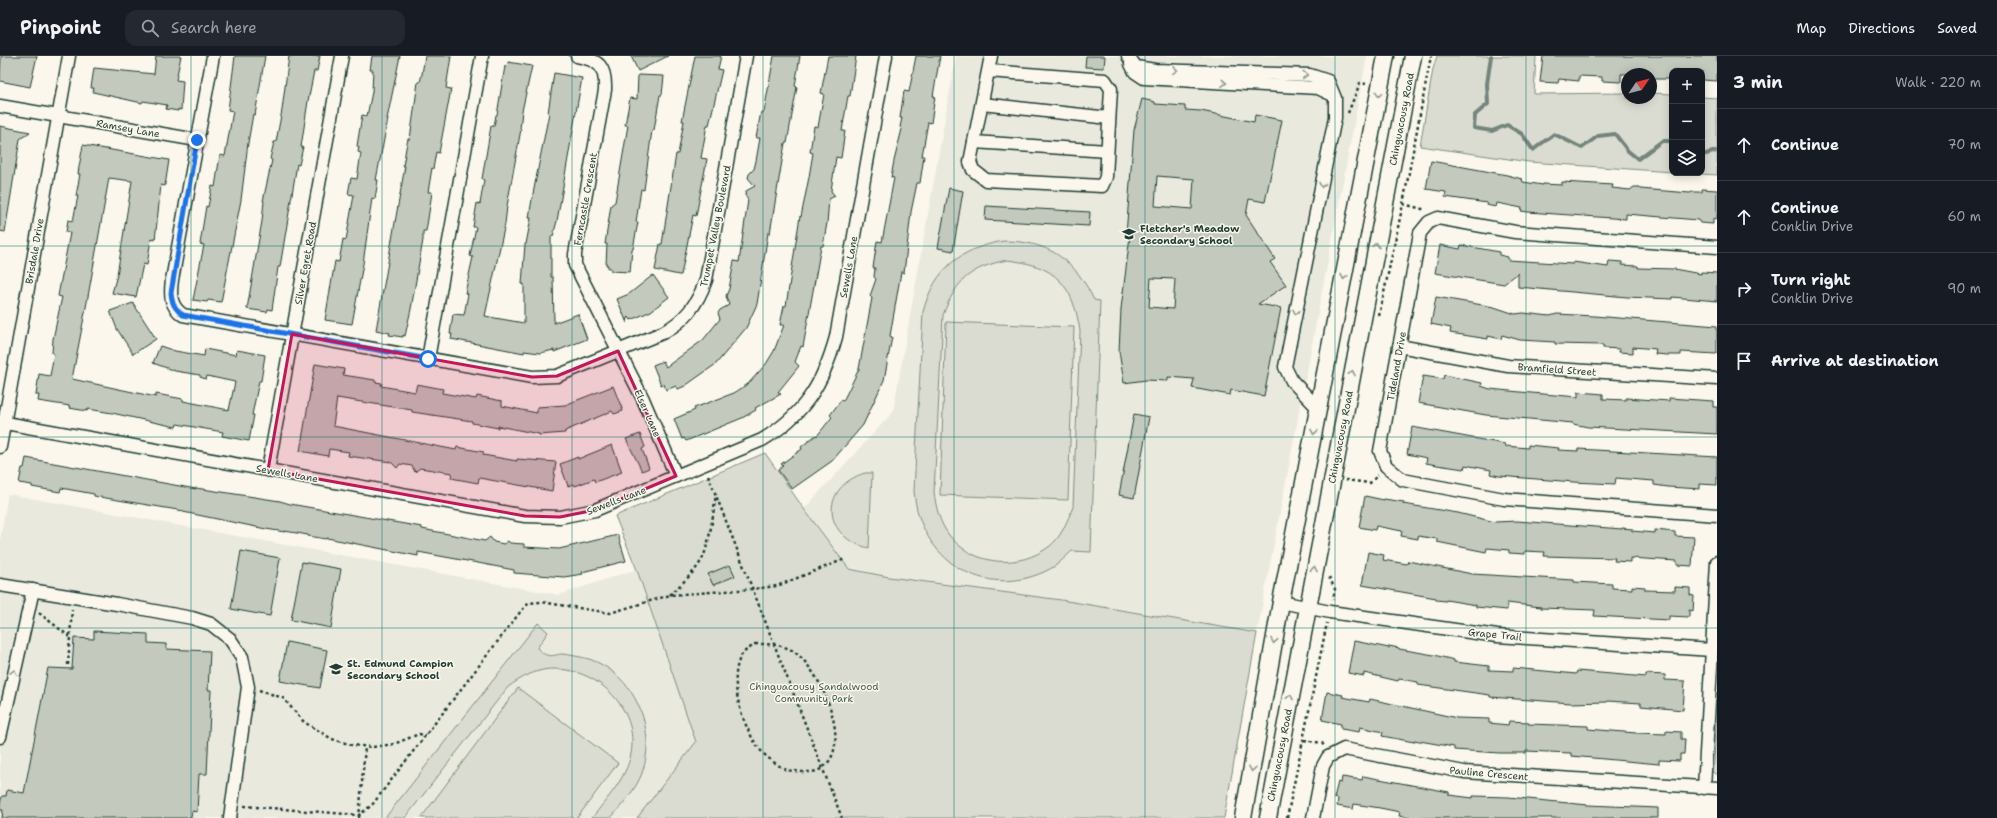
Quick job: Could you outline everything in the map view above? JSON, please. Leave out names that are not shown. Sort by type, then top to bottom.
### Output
[{"type":"main road","points":[[1243,818],[1281,602],[1386,56]]},
{"type":"main road","name":"Chinguacousy Road","points":[[1268,818],[1413,56]]},
{"type":"street","name":"Brisdale Drive","points":[[0,447],[2,422],[70,56]]},
{"type":"street","name":"Trumpet Valley Boulevard","points":[[212,56],[172,280],[172,303],[183,315],[428,359],[544,378],[557,376],[669,329],[697,303],[706,280],[746,56]]},
{"type":"street","name":"Silver Egret Road","points":[[268,470],[342,56]]},
{"type":"street","points":[[428,359],[482,56]]},
{"type":"street","name":"Ferncastle Crescent","points":[[577,56],[591,59],[600,65],[606,76],[606,83],[575,265],[618,351]]},
{"type":"street","name":"Sewells Lane","points":[[2,422],[508,513],[542,517],[575,515],[595,510],[748,446],[774,433],[794,416],[821,381],[830,360],[836,337],[886,56]]},
{"type":"street","points":[[989,71],[1104,80],[1111,89],[1106,177],[1102,186],[986,180],[973,170],[970,162],[991,56]]},
{"type":"street","points":[[1128,56],[1136,67],[1155,70],[1310,75],[1328,82],[1335,98],[1335,118],[1285,367],[1292,381],[1318,408]]},
{"type":"street","points":[[982,104],[1109,118]]},
{"type":"street","name":"Ramsey Lane","points":[[0,106],[197,140]]},
{"type":"street","points":[[974,142],[1107,151]]},
{"type":"street","points":[[1433,220],[1438,218],[1515,232],[1717,246]]},
{"type":"street","name":"Tideland Drive","points":[[1386,466],[1380,451],[1420,233],[1429,222],[1433,220]]},
{"type":"street","name":"Bramfield Street","points":[[1399,346],[1508,366],[1717,379]]},
{"type":"street","name":"Elser Lane","points":[[618,351],[643,399],[676,476]]},
{"type":"street","points":[[1386,466],[1403,480],[1504,499],[1717,515]]},
{"type":"street","points":[[1704,788],[1717,562]]},
{"type":"street","points":[[0,586],[73,596],[192,618],[211,624],[230,639],[238,648],[247,673],[248,687],[230,818]]},
{"type":"street","points":[[0,737],[33,590]]},
{"type":"street","name":"Grape Trail","points":[[1281,602],[1497,636],[1712,650]]},
{"type":"street","name":"Pauline Crescent","points":[[1331,755],[1344,750],[1464,772],[1717,788]]},
{"type":"street","points":[[1313,818],[1323,766],[1328,757],[1331,755]]},
{"type":"path","points":[[1335,118],[1345,120],[1360,83],[1366,84]]},
{"type":"path","points":[[1403,204],[1425,209],[1433,220]]},
{"type":"path","points":[[1345,480],[1370,483],[1386,466]]},
{"type":"path","points":[[708,475],[754,589],[842,818]]},
{"type":"path","points":[[670,595],[691,574],[704,556],[712,524],[716,493]]},
{"type":"path","points":[[231,805],[359,817],[372,805],[521,611],[529,603],[540,602],[610,613],[670,595],[754,589],[781,584],[844,559]]},
{"type":"path","points":[[68,665],[73,596]]},
{"type":"path","points":[[29,609],[39,613],[70,637]]},
{"type":"path","points":[[1287,818],[1324,638]]},
{"type":"path","points":[[755,644],[774,644],[794,651],[807,664],[826,695],[835,724],[833,753],[823,768],[812,773],[787,770],[762,753],[748,730],[736,696],[737,669],[743,653],[755,644]]},
{"type":"path","points":[[248,687],[283,698],[304,722],[332,739],[352,746],[373,747],[394,744],[419,734],[426,735]]},
{"type":"path","points":[[1304,740],[1322,743],[1331,755]]},
{"type":"path","points":[[359,817],[365,746]]},
{"type":"highlighted area","points":[[292,334],[532,377],[557,376],[618,351],[676,476],[595,510],[560,517],[525,516],[268,470]]},
{"type":"shaded area","name":"Fletcher's Meadow Secondary School","points":[[956,56],[1367,56],[1257,633],[1061,600],[889,577],[849,569],[804,509],[893,412]]},
{"type":"shaded area","name":"St. Edmund Campion Secondary School","points":[[8,494],[559,595],[637,569],[696,742],[637,818],[0,818],[0,540]]},
{"type":"green space","points":[[1437,56],[1536,56],[1534,94],[1621,93],[1621,104],[1657,104],[1657,93],[1669,94],[1669,172],[1529,162],[1420,146],[1433,69]]},
{"type":"green space","points":[[1705,97],[1717,98],[1717,175],[1705,174]]},
{"type":"green space","points":[[1004,241],[1020,242],[1047,249],[1069,264],[1087,286],[1094,300],[1100,301],[1091,552],[1072,551],[1048,570],[1024,579],[1001,581],[979,577],[959,568],[942,554],[928,537],[919,515],[914,491],[923,312],[934,284],[942,272],[962,255],[989,244]],"holes":[[[1007,260],[1024,263],[1049,272],[1059,280],[1066,289],[1077,315],[1080,331],[1073,507],[1061,533],[1050,546],[1038,554],[1025,559],[997,561],[983,558],[971,553],[959,545],[949,535],[940,520],[937,509],[934,492],[943,315],[954,292],[966,277],[974,271],[994,263]]]},
{"type":"green space","points":[[946,322],[1074,327],[1068,500],[940,495]]},
{"type":"green space","name":"Chinguacousy Sandalwood Community Park","points":[[765,453],[804,509],[849,569],[889,577],[1061,600],[1257,633],[1224,818],[637,818],[696,742],[637,570],[615,516]]},
{"type":"green space","points":[[865,473],[872,473],[869,548],[853,542],[842,534],[835,524],[832,512],[834,500],[840,489],[850,480]]},
{"type":"green space","points":[[538,623],[548,632],[537,648],[544,654],[552,656],[562,654],[589,659],[605,666],[619,677],[630,690],[638,705],[644,722],[647,739],[646,756],[642,773],[628,797],[611,818],[592,818],[615,788],[629,763],[632,737],[629,722],[613,695],[601,684],[587,676],[572,671],[549,669],[530,674],[508,687],[405,818],[385,818]]},
{"type":"green space","points":[[518,688],[618,763],[577,818],[421,818]]},
{"type":"green space","points":[[1717,704],[1717,775],[1711,771],[1714,763]]},
{"type":"building","points":[[1,56],[37,56],[30,87],[0,81]]},
{"type":"building","points":[[156,56],[181,56],[176,80],[183,81],[181,110],[166,109],[167,105],[143,101],[142,103],[93,92],[94,88],[91,88],[94,68],[154,74]]},
{"type":"building","points":[[235,56],[265,56],[255,115],[253,114],[248,143],[241,200],[221,302],[193,300],[204,245],[200,244],[206,206],[208,207],[212,186],[215,187],[220,155],[225,156],[233,111],[228,110]]},
{"type":"building","points":[[289,56],[320,56],[317,71],[314,71],[308,101],[301,147],[303,147],[299,165],[297,164],[280,267],[278,267],[272,310],[268,309],[267,312],[247,309],[262,221],[263,201],[272,160],[270,159],[274,142],[276,142],[282,110]]},
{"type":"building","points":[[372,56],[400,56],[376,180],[378,180],[375,199],[372,198],[363,264],[352,324],[325,320],[335,261],[339,262],[343,239],[346,240],[354,195],[348,194],[351,178],[357,179],[361,153],[358,152],[359,147],[357,146],[362,115],[367,116],[372,92],[373,70],[370,70]]},
{"type":"building","points":[[425,56],[451,56],[446,88],[451,89],[439,153],[436,152],[433,169],[432,168],[428,192],[432,192],[426,231],[423,231],[423,240],[411,309],[405,336],[403,335],[403,337],[389,335],[390,333],[376,330],[405,166],[403,166],[406,148],[408,139],[410,139],[418,82],[420,82]]},
{"type":"building","points":[[631,56],[668,56],[638,71]]},
{"type":"building","points":[[695,56],[721,56],[718,69],[722,70],[709,125],[707,125],[701,158],[707,159],[696,216],[693,215],[681,275],[679,275],[655,270],[660,244],[662,244],[676,154],[678,154],[684,121],[682,121]]},
{"type":"building","points":[[774,56],[800,56],[795,86],[797,87],[787,143],[785,143],[770,233],[768,233],[757,304],[746,328],[716,364],[685,386],[678,389],[676,386],[666,390],[664,384],[661,385],[653,365],[663,361],[666,367],[703,340],[720,319],[718,313],[720,310],[729,305],[726,296],[729,289],[734,261],[739,262],[748,200],[745,195],[746,191],[755,186],[748,178],[749,174],[754,169],[756,161],[760,138],[756,138],[761,112],[764,112]]},
{"type":"building","points":[[828,56],[856,56],[850,96],[848,96],[842,131],[845,131],[841,158],[836,157],[831,191],[835,196],[829,199],[823,246],[821,246],[803,347],[801,346],[795,362],[799,366],[778,392],[781,394],[755,408],[756,410],[742,418],[686,441],[684,438],[682,439],[674,419],[695,410],[694,408],[734,393],[748,384],[766,364],[774,351],[784,325],[780,325],[784,306],[786,306],[800,216],[801,217],[809,177],[813,153],[810,152],[814,126],[818,127],[824,94],[821,93]]},
{"type":"building","points":[[916,56],[940,56],[933,96],[935,96],[931,123],[928,122],[922,156],[924,156],[920,183],[917,183],[911,212],[904,273],[901,272],[890,336],[892,337],[884,380],[863,425],[832,461],[792,489],[778,470],[783,466],[781,464],[802,449],[801,447],[816,435],[817,436],[832,417],[830,415],[841,400],[843,401],[859,369],[872,298],[870,296],[876,279],[874,277],[875,268],[873,268],[877,241],[882,242],[894,178],[891,177],[902,129],[900,127],[902,118],[900,118],[904,91],[909,92]]},
{"type":"building","points":[[1086,56],[1105,56],[1104,68],[1085,67]]},
{"type":"building","points":[[1543,56],[1717,56],[1717,81],[1705,80],[1705,68],[1669,68],[1669,79],[1657,79],[1657,68],[1621,68],[1621,82],[1602,81],[1602,77],[1579,76],[1579,81],[1559,79],[1558,83],[1540,82]]},
{"type":"building","points":[[508,62],[532,66],[522,111],[521,129],[505,224],[485,316],[524,323],[524,284],[522,284],[525,244],[531,218],[529,218],[532,199],[549,113],[554,73],[582,78],[557,221],[553,236],[551,236],[551,277],[553,277],[554,323],[578,314],[587,339],[554,352],[554,350],[540,353],[524,351],[524,353],[451,339],[452,334],[450,334],[453,314],[464,315],[468,294],[465,293],[473,257],[470,256],[476,227],[473,227],[477,203],[480,204],[484,180],[482,179],[491,126],[494,126],[497,115],[505,66],[507,67]]},
{"type":"building","points":[[638,75],[664,76],[662,95],[660,95],[654,130],[652,130],[644,190],[641,189],[636,222],[638,222],[632,249],[630,272],[611,271],[611,268],[608,268],[608,265],[606,265],[607,244],[605,244],[611,205],[615,202],[628,125],[625,125],[630,98],[637,99]]},
{"type":"building","points":[[1142,99],[1155,102],[1155,104],[1185,106],[1185,110],[1201,111],[1254,122],[1255,115],[1282,120],[1265,202],[1249,199],[1246,215],[1275,259],[1270,262],[1286,285],[1258,304],[1281,308],[1264,396],[1231,390],[1230,395],[1192,388],[1194,379],[1168,377],[1168,381],[1146,380],[1124,383],[1119,351],[1121,309],[1130,236],[1126,235],[1134,130]],"holes":[[[1157,176],[1194,179],[1192,209],[1155,206]],[[1151,278],[1175,279],[1173,309],[1149,307]]]},
{"type":"building","points":[[0,126],[30,132],[20,139],[5,232],[0,231]]},
{"type":"building","points":[[83,145],[169,160],[165,186],[161,185],[155,240],[151,239],[147,265],[143,264],[136,297],[112,293],[117,275],[132,181],[109,178],[72,379],[156,397],[156,394],[183,399],[183,401],[229,410],[235,382],[207,376],[206,379],[200,377],[200,375],[175,371],[153,363],[160,346],[175,351],[204,356],[205,349],[236,355],[237,350],[265,355],[261,381],[259,381],[252,415],[254,415],[249,441],[222,436],[223,432],[177,424],[176,427],[112,413],[88,409],[87,411],[69,408],[70,406],[38,401],[39,395],[36,395],[39,374],[50,376],[54,354],[52,353],[53,339],[62,297],[58,296],[70,233],[66,232],[68,220],[73,221],[78,196],[76,196],[80,174],[78,174]]},
{"type":"building","points":[[1431,161],[1507,175],[1522,179],[1523,182],[1543,185],[1562,185],[1562,182],[1613,185],[1612,188],[1630,190],[1634,187],[1639,187],[1640,189],[1690,193],[1702,192],[1702,189],[1717,190],[1717,219],[1713,218],[1713,224],[1700,223],[1698,220],[1626,214],[1626,219],[1528,212],[1521,211],[1522,208],[1497,203],[1496,207],[1486,205],[1487,203],[1445,197],[1446,192],[1426,189]]},
{"type":"building","points":[[949,188],[963,191],[953,251],[938,248]]},
{"type":"building","points":[[986,206],[1090,212],[1089,226],[985,220]]},
{"type":"building","points":[[1440,245],[1460,249],[1461,245],[1499,252],[1499,255],[1508,257],[1508,260],[1573,264],[1573,262],[1608,267],[1609,261],[1622,262],[1622,265],[1638,266],[1638,268],[1674,269],[1701,274],[1701,272],[1717,273],[1717,301],[1672,297],[1672,299],[1627,297],[1518,287],[1518,273],[1504,284],[1435,273]]},
{"type":"building","points":[[653,275],[669,297],[651,311],[631,320],[629,317],[627,323],[617,299],[629,294]]},
{"type":"building","points":[[1436,297],[1494,307],[1515,314],[1523,313],[1550,316],[1557,314],[1594,316],[1717,326],[1717,352],[1716,354],[1681,352],[1681,355],[1668,355],[1655,354],[1656,349],[1633,347],[1633,353],[1619,352],[1620,349],[1603,348],[1603,345],[1555,344],[1555,342],[1520,340],[1502,335],[1501,339],[1488,336],[1488,339],[1450,333],[1451,328],[1431,324]]},
{"type":"building","points":[[133,303],[156,339],[133,354],[117,329],[110,311]]},
{"type":"building","points":[[315,364],[344,369],[343,375],[375,380],[375,382],[382,383],[381,386],[415,392],[417,384],[443,389],[442,393],[476,399],[477,396],[502,401],[502,406],[537,413],[537,407],[565,405],[613,386],[623,411],[614,414],[612,411],[565,431],[565,433],[539,435],[498,426],[498,428],[472,423],[472,421],[412,412],[412,410],[337,398],[333,426],[456,450],[457,447],[484,452],[483,455],[517,461],[517,459],[556,462],[552,491],[479,478],[478,483],[451,478],[452,473],[420,468],[415,472],[412,466],[400,464],[397,468],[391,462],[348,456],[349,452],[329,449],[328,456],[300,451]]},
{"type":"building","points":[[1444,375],[1482,383],[1481,386],[1490,389],[1520,392],[1578,397],[1578,392],[1592,393],[1603,394],[1603,399],[1626,400],[1626,398],[1669,401],[1669,398],[1713,401],[1713,407],[1717,407],[1717,434],[1588,427],[1573,423],[1486,415],[1418,403],[1423,376],[1443,379]]},
{"type":"building","points":[[1134,414],[1149,417],[1134,498],[1119,495]]},
{"type":"building","points":[[1412,427],[1505,444],[1505,446],[1528,448],[1528,445],[1559,448],[1558,450],[1578,451],[1578,449],[1717,457],[1717,485],[1700,484],[1700,489],[1668,487],[1654,485],[1654,481],[1616,478],[1615,484],[1574,482],[1499,476],[1490,474],[1491,470],[1465,465],[1464,469],[1426,463],[1427,458],[1407,454]]},
{"type":"building","points":[[640,434],[645,447],[642,449],[649,468],[642,471],[626,439]]},
{"type":"building","points":[[612,445],[622,472],[595,482],[594,479],[575,486],[574,484],[568,486],[560,464],[578,457],[578,459]]},
{"type":"building","points":[[26,458],[196,489],[280,501],[422,527],[422,529],[485,541],[490,537],[494,542],[504,544],[508,541],[510,543],[524,544],[524,547],[559,549],[618,535],[626,561],[582,572],[583,574],[564,577],[514,573],[514,570],[478,563],[418,552],[418,556],[327,538],[266,529],[183,512],[184,511],[94,496],[94,494],[61,488],[60,492],[32,487],[32,485],[19,483]]},
{"type":"building","points":[[1365,496],[1404,502],[1403,504],[1458,513],[1495,522],[1517,521],[1622,528],[1632,529],[1632,531],[1655,533],[1655,530],[1675,532],[1675,536],[1694,537],[1692,566],[1677,565],[1677,561],[1630,558],[1630,562],[1614,561],[1615,558],[1544,556],[1545,552],[1525,551],[1525,554],[1509,553],[1509,550],[1487,548],[1486,552],[1437,542],[1437,539],[1418,536],[1418,539],[1401,536],[1402,531],[1376,526],[1375,530],[1359,527]]},
{"type":"building","points":[[241,551],[280,558],[270,616],[231,609]]},
{"type":"building","points":[[1368,552],[1384,555],[1383,560],[1407,564],[1408,561],[1472,574],[1574,580],[1574,582],[1612,584],[1612,588],[1632,589],[1632,586],[1645,587],[1645,590],[1675,591],[1675,587],[1690,588],[1690,595],[1694,596],[1693,611],[1689,610],[1689,617],[1669,616],[1669,620],[1594,616],[1595,610],[1541,608],[1507,603],[1507,610],[1476,607],[1476,605],[1446,600],[1436,600],[1436,598],[1362,585]]},
{"type":"building","points":[[302,562],[341,569],[331,628],[291,620]]},
{"type":"building","points":[[730,565],[735,576],[713,585],[708,574]]},
{"type":"building","points":[[94,631],[148,634],[148,643],[166,644],[166,649],[210,651],[208,690],[211,690],[207,774],[199,774],[197,812],[192,811],[191,818],[2,818],[3,810],[0,810],[0,804],[2,796],[6,796],[7,790],[24,793],[48,668],[72,669],[74,638],[94,639]]},
{"type":"building","points":[[1354,641],[1434,655],[1454,660],[1454,662],[1489,666],[1489,670],[1513,671],[1513,668],[1576,674],[1577,671],[1646,677],[1646,674],[1665,675],[1665,680],[1685,681],[1683,710],[1641,706],[1641,703],[1607,701],[1571,703],[1490,697],[1490,695],[1418,685],[1418,682],[1399,679],[1398,681],[1364,673],[1364,676],[1348,673]]},
{"type":"building","points":[[287,642],[327,650],[320,688],[280,681]]},
{"type":"building","points":[[1327,692],[1343,695],[1342,697],[1369,702],[1370,699],[1457,718],[1489,719],[1489,723],[1508,725],[1509,721],[1528,722],[1528,724],[1588,726],[1588,729],[1636,733],[1666,734],[1666,731],[1681,732],[1681,739],[1685,739],[1684,754],[1680,754],[1680,761],[1659,760],[1659,764],[1571,756],[1571,753],[1526,751],[1526,753],[1500,753],[1454,750],[1454,747],[1382,736],[1383,732],[1360,727],[1359,732],[1341,729],[1341,724],[1322,720]]},
{"type":"building","points":[[1363,776],[1449,792],[1449,795],[1473,798],[1473,796],[1508,797],[1588,805],[1658,808],[1658,818],[1410,818],[1399,816],[1400,812],[1380,808],[1354,804],[1353,809],[1337,806],[1338,799],[1334,798],[1338,782],[1341,783],[1342,777],[1362,780]]},
{"type":"waterway","points":[[1491,56],[1487,84],[1488,104],[1475,115],[1474,128],[1492,131],[1507,125],[1522,134],[1533,150],[1554,134],[1582,148],[1598,136],[1615,134],[1628,151],[1638,159],[1662,141],[1669,141]]},
{"type":"waterway","points":[[1705,154],[1717,151]]},
{"type":"place","name":"Fletcher's Meadow Secondary School","points":[[1129,234]]},
{"type":"place","name":"St. Edmund Campion Secondary School","points":[[336,669]]},
{"type":"route","points":[[197,140],[172,280],[172,303],[177,310],[183,315],[428,359]]}]
